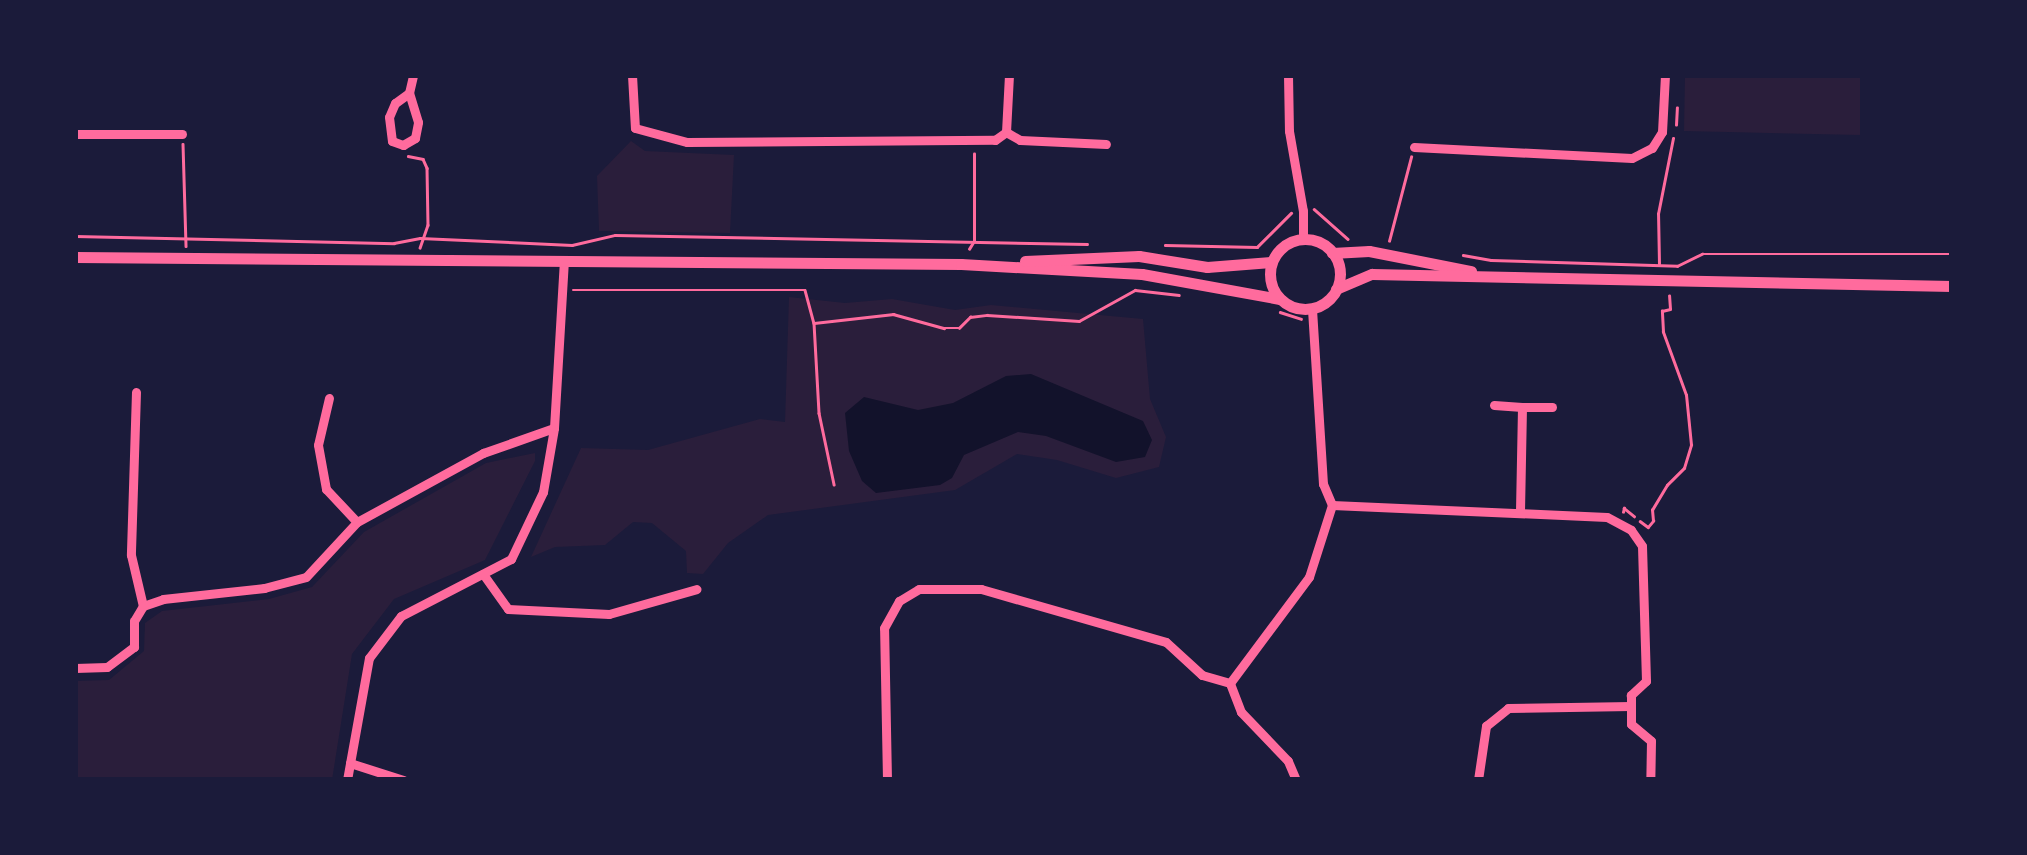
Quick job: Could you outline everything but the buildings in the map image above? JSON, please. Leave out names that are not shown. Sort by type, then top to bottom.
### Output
[{"type":"street","points":[[409,93],[395,102],[389,117],[392,141],[403,145],[415,138],[418,122],[409,93],[414,75]]},
{"type":"street","points":[[632,75],[635,128],[688,142],[995,140],[1006,132]]},
{"type":"street","points":[[1006,132],[1009,75]]},
{"type":"street","points":[[1288,75],[1289,130],[1303,210],[1303,239]]},
{"type":"street","points":[[1414,147],[1632,158],[1652,148],[1662,132],[1664,75]]},
{"type":"street","points":[[1006,132],[1020,140],[1106,144]]},
{"type":"street","points":[[75,134],[182,134]]},
{"type":"street","points":[[1275,303],[1271,262],[1284,246],[1303,239],[1324,245],[1332,253],[1339,270],[1336,289]]},
{"type":"street","points":[[1332,253],[1370,251],[1491,275]]},
{"type":"street","points":[[75,256],[960,264],[1142,274],[1301,309],[1312,308],[1336,289],[1372,274],[1952,286]]},
{"type":"street","points":[[960,264],[1140,256],[1207,267],[1271,262]]},
{"type":"street","points":[[347,780],[369,658],[401,616],[511,559],[543,492],[554,428],[564,260]]},
{"type":"street","points":[[1230,682],[1309,576],[1332,505],[1323,484],[1312,308]]},
{"type":"street","points":[[75,668],[107,667],[134,647],[134,621],[142,606],[132,556],[136,392]]},
{"type":"street","points":[[329,398],[318,446],[326,490],[356,522]]},
{"type":"street","points":[[1494,405],[1552,407]]},
{"type":"street","points":[[1520,513],[1522,407]]},
{"type":"street","points":[[142,606],[163,599],[264,588],[306,577],[356,522],[483,453],[554,428]]},
{"type":"street","points":[[1332,505],[1606,517],[1620,523],[1642,546],[1646,681],[1630,694],[1630,706],[1631,724],[1652,742],[1650,780]]},
{"type":"street","points":[[483,574],[508,609],[610,614],[697,590]]},
{"type":"street","points":[[886,780],[884,628],[899,601],[920,589],[982,590],[1166,642],[1202,675],[1230,682]]},
{"type":"street","points":[[1230,682],[1241,712],[1288,761],[1296,780]]},
{"type":"street","points":[[1478,780],[1486,726],[1508,708],[1630,706]]},
{"type":"street","points":[[350,764],[403,780]]},
{"type":"path","points":[[1659,265],[1658,214],[1676,108]]},
{"type":"path","points":[[182,134],[186,258]]},
{"type":"path","points":[[960,264],[974,241],[974,140]]},
{"type":"path","points":[[403,145],[406,156],[423,159],[428,168],[428,224],[420,238],[421,259]]},
{"type":"path","points":[[1386,247],[1414,147]]},
{"type":"path","points":[[1162,245],[1257,247],[1286,214],[1316,208],[1337,233],[1352,242]]},
{"type":"path","points":[[75,236],[394,243],[420,238],[572,245],[616,235],[1087,244]]},
{"type":"path","points":[[1457,258],[1468,252],[1490,260],[1669,266],[1702,254],[1952,254]]},
{"type":"path","points":[[1620,523],[1624,508],[1648,527],[1654,521],[1652,510],[1666,485],[1684,468],[1691,445],[1686,395],[1663,332],[1662,311],[1670,309],[1669,266]]},
{"type":"path","points":[[563,290],[805,290],[814,323],[820,413],[834,484]]},
{"type":"path","points":[[814,323],[893,314],[944,328],[959,328],[970,317],[986,315],[1070,322],[1096,314],[1135,290],[1193,297]]},
{"type":"path","points":[[1275,303],[1312,323]]},
{"type":"shaded area","points":[[1685,75],[1860,75],[1860,135],[1684,131]]},
{"type":"shaded area","points":[[631,141],[645,151],[734,155],[730,233],[599,231],[597,176]]},
{"type":"shaded area","points":[[789,297],[845,303],[892,299],[955,310],[991,305],[1143,319],[1150,399],[1166,437],[1159,467],[1116,478],[1057,460],[1017,454],[955,490],[768,515],[728,543],[703,574],[687,573],[686,551],[652,523],[633,522],[605,545],[555,547],[531,557],[581,448],[648,450],[760,419],[785,422]]},
{"type":"shaded area","points":[[1031,374],[1143,421],[1152,440],[1145,457],[1116,462],[1046,436],[1018,432],[964,455],[952,478],[940,485],[876,493],[862,481],[849,451],[845,413],[864,397],[918,410],[953,403],[1006,376]]},
{"type":"shaded area","points":[[535,453],[535,461],[485,560],[394,599],[352,654],[332,780],[75,780],[75,681],[109,680],[144,651],[145,623],[162,611],[269,599],[312,587],[364,532],[486,463]]}]
